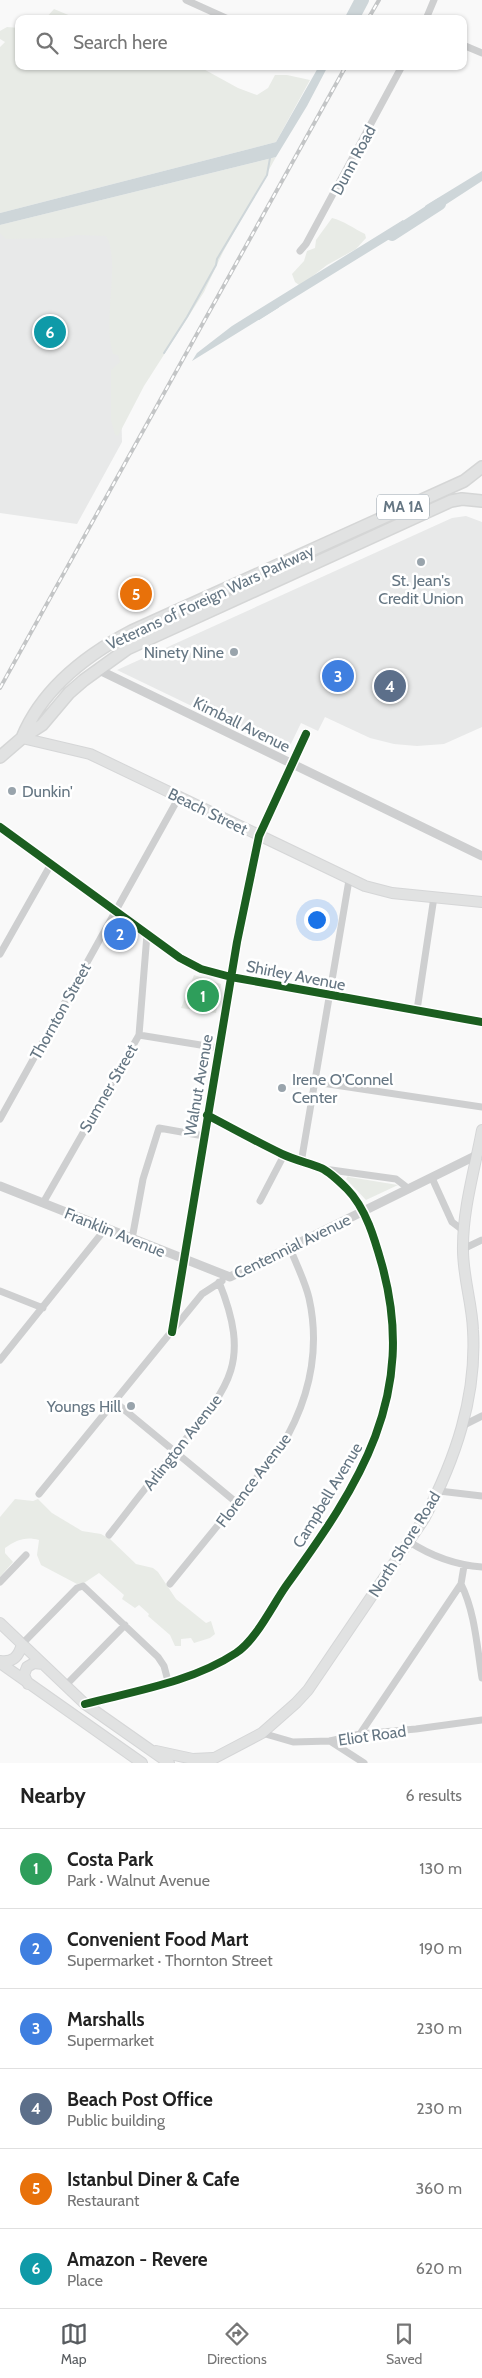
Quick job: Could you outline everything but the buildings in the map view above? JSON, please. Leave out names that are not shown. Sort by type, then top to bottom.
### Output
[{"type":"highway","name":"Veterans of Foreign Wars Parkway","points":[[22,738],[34,715],[54,689],[81,662],[106,645],[132,631],[464,481],[482,467]]},
{"type":"highway","name":"Veterans of Foreign Wars Parkway","points":[[0,757],[22,738],[42,725],[69,693],[97,669],[121,652],[429,510],[451,501],[462,499],[482,501]]},
{"type":"main road","name":"Beach Street","points":[[22,738],[85,752],[349,880],[386,892],[482,902]]},
{"type":"main road","name":"North Shore Road","points":[[215,1760],[262,1733],[308,1690],[424,1519],[439,1491],[464,1425],[478,1329],[463,1249],[464,1231],[480,1153],[482,1130]]},
{"type":"main road","points":[[0,1623],[85,1704],[169,1763]]},
{"type":"main road","points":[[0,1662],[7,1662],[15,1658],[22,1644]]},
{"type":"main road","points":[[0,1662],[28,1685],[142,1763]]},
{"type":"main road","points":[[28,1685],[24,1677],[26,1668],[32,1663],[43,1664]]},
{"type":"main road","points":[[151,1750],[193,1759],[215,1760]]},
{"type":"street","points":[[186,0],[219,15]]},
{"type":"street","points":[[428,15],[434,0]]},
{"type":"street","points":[[467,47],[482,53]]},
{"type":"street","name":"Dunn Road","points":[[300,251],[306,244],[354,158],[400,70]]},
{"type":"street","name":"Kimball Avenue","points":[[97,669],[482,856]]},
{"type":"street","name":"Walnut Avenue","points":[[172,1332],[231,977],[259,836],[306,734]]},
{"type":"street","name":"Thornton Street","points":[[0,1119],[179,797]]},
{"type":"street","name":"Shirley Avenue","points":[[0,827],[191,964],[231,977],[482,1022]]},
{"type":"street","points":[[0,954],[51,864]]},
{"type":"street","points":[[302,1163],[349,880]]},
{"type":"street","points":[[416,1010],[434,897]]},
{"type":"street","name":"Sumner Street","points":[[43,1204],[139,1035],[147,934]]},
{"type":"street","points":[[139,1035],[219,1048]]},
{"type":"street","points":[[315,1082],[482,1107]]},
{"type":"street","name":"Campbell Avenue","points":[[85,1704],[206,1669],[238,1652],[256,1631],[340,1505],[363,1467],[378,1433],[389,1392],[393,1353],[393,1316],[375,1241],[362,1212],[349,1191],[323,1169],[284,1155],[207,1115]]},
{"type":"street","points":[[132,1239],[143,1179],[159,1128],[204,1136]]},
{"type":"street","name":"Centennial Avenue","points":[[172,1332],[202,1294],[219,1282],[409,1190],[480,1153]]},
{"type":"street","points":[[260,1201],[284,1155]]},
{"type":"street","points":[[323,1169],[396,1179],[404,1183],[409,1190]]},
{"type":"street","points":[[432,1178],[452,1222],[464,1231]]},
{"type":"street","name":"Franklin Avenue","points":[[0,1186],[230,1277]]},
{"type":"street","points":[[0,1360],[106,1228]]},
{"type":"street","points":[[463,1249],[482,1240]]},
{"type":"street","name":"Florence Avenue","points":[[170,1584],[280,1449],[290,1432],[307,1392],[313,1365],[314,1342],[309,1297],[290,1248]]},
{"type":"street","name":"Arlington Avenue","points":[[108,1535],[175,1451],[214,1406],[228,1378],[232,1363],[234,1332],[232,1318],[219,1282]]},
{"type":"street","points":[[0,1291],[43,1308]]},
{"type":"street","points":[[39,1494],[172,1332]]},
{"type":"street","points":[[115,1402],[237,1502]]},
{"type":"street","points":[[464,1425],[482,1416]]},
{"type":"street","points":[[439,1491],[482,1496]]},
{"type":"street","points":[[408,1541],[438,1557],[464,1566],[482,1567]]},
{"type":"street","points":[[0,1582],[26,1555]]},
{"type":"street","points":[[360,1734],[461,1584],[464,1566]]},
{"type":"street","points":[[461,1584],[471,1612],[482,1678]]},
{"type":"street","points":[[22,1644],[75,1589],[83,1586],[160,1659],[168,1681]]},
{"type":"street","points":[[65,1686],[125,1625]]},
{"type":"street","name":"Eliot Road","points":[[262,1733],[293,1742],[330,1741],[360,1734],[482,1720]]},
{"type":"street","points":[[330,1741],[364,1763]]},
{"type":"shaded area","points":[[354,0],[362,0],[355,15],[346,15]]},
{"type":"shaded area","points":[[54,9],[68,15],[49,15]]},
{"type":"shaded area","points":[[7,27],[15,28],[15,70],[205,70],[238,88],[257,95],[268,88],[275,75],[287,75],[310,80],[276,142],[0,213],[0,47],[5,42],[0,39],[0,31]]},
{"type":"shaded area","points":[[317,70],[326,70],[307,106],[276,157],[0,225],[0,213],[276,142]]},
{"type":"shaded area","points":[[276,157],[223,252],[204,292],[144,386],[118,436],[115,435],[111,421],[111,370],[120,362],[118,355],[113,354],[110,341],[112,260],[106,236],[77,235],[62,238],[6,239],[0,233],[0,225]]},
{"type":"shaded area","points":[[482,171],[482,181],[442,207],[426,213],[425,206]]},
{"type":"shaded area","points":[[332,218],[365,234],[366,238],[356,249],[327,265],[299,285],[295,282],[292,274],[304,261],[307,251],[315,248],[316,240]]},
{"type":"shaded area","points":[[403,220],[407,224],[405,227],[388,240],[192,361],[197,353],[232,326]]},
{"type":"shaded area","points":[[117,231],[122,442],[77,524],[0,513],[0,233]]},
{"type":"shaded area","points":[[466,516],[482,522],[482,727],[444,744],[417,746],[394,744],[370,738],[325,717],[318,731],[301,723],[287,752],[117,670],[452,518]]},
{"type":"shaded area","points":[[194,975],[221,984],[216,1013],[181,1008]]},
{"type":"shaded area","points":[[348,1176],[398,1185],[366,1200],[346,1179]]},
{"type":"shaded area","points":[[15,1499],[33,1501],[38,1499],[52,1513],[82,1531],[101,1534],[110,1539],[136,1564],[153,1568],[158,1572],[176,1599],[206,1623],[211,1621],[215,1634],[210,1638],[194,1643],[191,1638],[181,1639],[181,1646],[175,1646],[170,1635],[148,1616],[149,1614],[139,1605],[135,1608],[122,1599],[124,1595],[99,1573],[84,1583],[77,1584],[41,1565],[37,1555],[39,1540],[30,1538],[21,1540],[5,1548],[5,1553],[13,1562],[0,1577],[0,1517]]},
{"type":"waterway","points":[[355,15],[363,0]]},
{"type":"waterway","points":[[164,353],[187,317],[216,265],[217,259],[267,175],[270,158]]},
{"type":"waterway","points":[[392,235],[440,204]]},
{"type":"waterway","points":[[259,319],[278,307]]},
{"type":"railway","points":[[370,15],[379,0]]},
{"type":"railway","points":[[0,688],[344,70]]},
{"type":"cycle path","points":[[172,1332],[237,942],[259,836],[306,734]]},
{"type":"cycle path","points":[[0,827],[180,958],[201,969],[231,977],[482,1022]]},
{"type":"cycle path","points":[[85,1704],[143,1690],[201,1671],[236,1653],[250,1640],[313,1548],[358,1474],[375,1436],[387,1397],[393,1356],[391,1312],[382,1265],[373,1235],[360,1205],[347,1189],[321,1168],[282,1154],[207,1115]]},
{"type":"place","name":"Amazon - Revere","points":[[50,332]]},
{"type":"place","name":"St. Jean's Credit Union","points":[[421,562]]},
{"type":"place","name":"Istanbul Diner & Cafe","points":[[136,594]]},
{"type":"place","name":"Ninety Nine","points":[[234,652]]},
{"type":"place","name":"Marshalls","points":[[338,676]]},
{"type":"place","name":"Beach Post Office","points":[[390,686]]},
{"type":"place","name":"Dunkin'","points":[[12,791]]},
{"type":"place","name":"Convenient Food Mart","points":[[120,934]]},
{"type":"place","name":"Costa Park","points":[[203,996]]},
{"type":"place","name":"Irene O'Connel Center","points":[[282,1088]]},
{"type":"place","name":"Youngs Hill","points":[[131,1406]]}]
